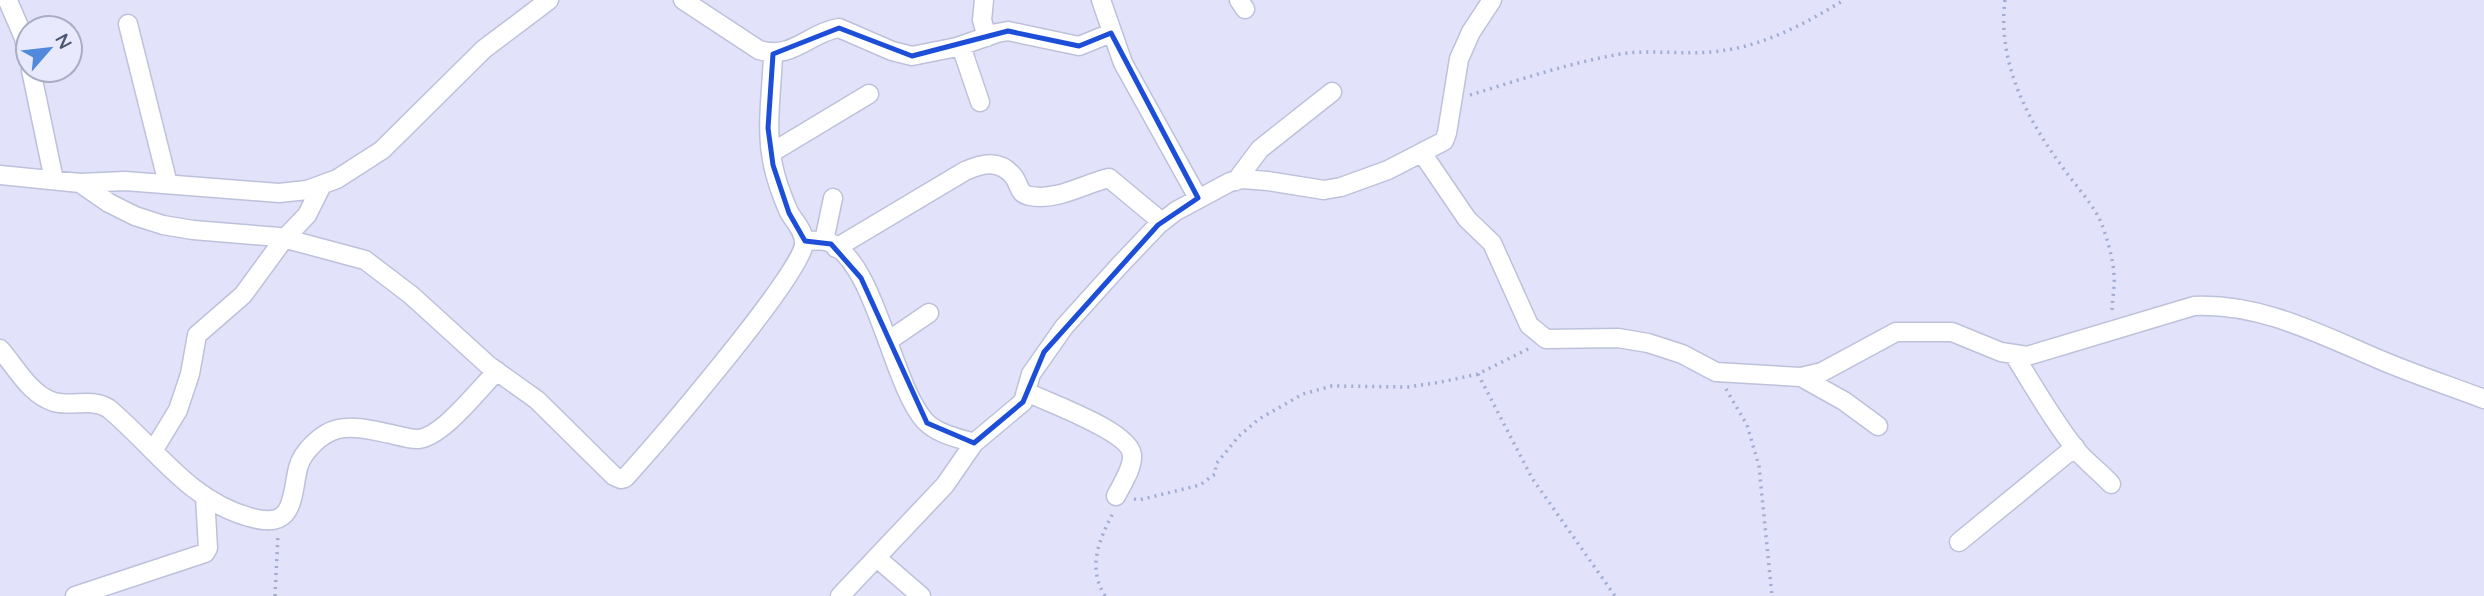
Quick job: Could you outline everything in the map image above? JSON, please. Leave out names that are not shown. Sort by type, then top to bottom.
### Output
[{"type":"street","points":[[0,175],[80,183],[125,181],[279,193],[307,190],[337,179],[382,150],[484,49],[549,0]]},
{"type":"street","points":[[984,0],[982,20],[987,37]]},
{"type":"street","points":[[1101,0],[1111,33],[1138,92],[1198,198]]},
{"type":"street","points":[[841,596],[945,485],[974,443],[1023,402],[1031,374],[1064,327],[1162,222],[1198,198],[1236,181],[1268,181],[1324,190],[1358,181],[1444,141],[1459,59],[1471,32],[1492,0]]},
{"type":"street","points":[[685,1],[759,50],[773,54],[788,51],[839,28],[892,51],[912,56],[961,46],[1008,31],[1079,46],[1111,33]]},
{"type":"street","points":[[128,24],[168,184]]},
{"type":"street","points":[[961,46],[979,102]]},
{"type":"street","points":[[80,183],[118,207],[163,225],[284,239],[365,260],[411,295],[496,371],[537,400],[614,476],[621,479],[625,478],[764,309],[797,265],[805,241],[782,195],[771,153],[768,128],[773,54]]},
{"type":"street","points":[[33,84],[54,180]]},
{"type":"street","points":[[1236,181],[1260,149],[1332,92]]},
{"type":"street","points":[[771,153],[869,94]]},
{"type":"street","points":[[1422,153],[1467,219],[1492,243],[1529,325],[1546,339],[1598,337],[1648,343],[1682,354],[1716,372],[1801,377],[1822,372],[1896,332],[1952,332],[2014,355],[2027,356],[2194,306],[2234,307],[2280,317],[2389,364],[2484,399]]},
{"type":"street","points":[[830,245],[965,170],[986,163],[999,165],[1014,177],[1020,192],[1028,196],[1050,196],[1109,178],[1162,222]]},
{"type":"street","points":[[153,451],[178,410],[190,374],[197,335],[243,295],[284,239],[307,215],[322,185]]},
{"type":"street","points":[[830,245],[833,198]]},
{"type":"street","points":[[805,241],[830,245],[861,278],[911,396],[927,423],[947,434],[974,443]]},
{"type":"street","points":[[888,341],[929,313]]},
{"type":"street","points":[[0,349],[36,393],[55,402],[98,403],[122,419],[178,477],[205,497],[228,510],[269,520],[279,518],[288,510],[295,496],[298,467],[306,452],[319,439],[338,429],[366,429],[418,439],[430,436],[447,423],[496,371]]},
{"type":"street","points":[[2014,355],[2075,447],[2111,484]]},
{"type":"street","points":[[1801,377],[1844,401],[1878,426]]},
{"type":"street","points":[[1027,392],[1111,431],[1130,447],[1133,457],[1116,496]]},
{"type":"street","points":[[1959,542],[2075,447]]},
{"type":"street","points":[[75,596],[205,553],[208,548],[205,497]]},
{"type":"street","points":[[877,558],[921,596]]},
{"type":"path","points":[[1452,102],[1610,55],[1643,51],[1711,52],[1740,48],[1770,40],[1844,0]]},
{"type":"path","points":[[2005,0],[2003,13],[2008,65],[2032,121],[2101,222],[2115,276],[2112,317],[2116,328]]},
{"type":"path","points":[[1105,596],[1094,566],[1101,537],[1114,510],[1116,496],[1139,500],[1200,485],[1215,474],[1216,464],[1239,436],[1259,419],[1303,394],[1332,386],[1408,387],[1478,374],[1546,339]]},
{"type":"path","points":[[1716,372],[1747,425],[1759,466],[1772,596]]},
{"type":"path","points":[[1478,374],[1532,478],[1615,596]]},
{"type":"path","points":[[275,596],[279,518]]},
{"type":"highlighted area","points":[[839,28],[912,56],[1008,31],[1079,46],[1111,33],[1198,198],[1158,225],[1044,352],[1023,402],[974,443],[927,423],[861,278],[831,244],[805,241],[789,213],[773,165],[768,128],[773,54]]}]
